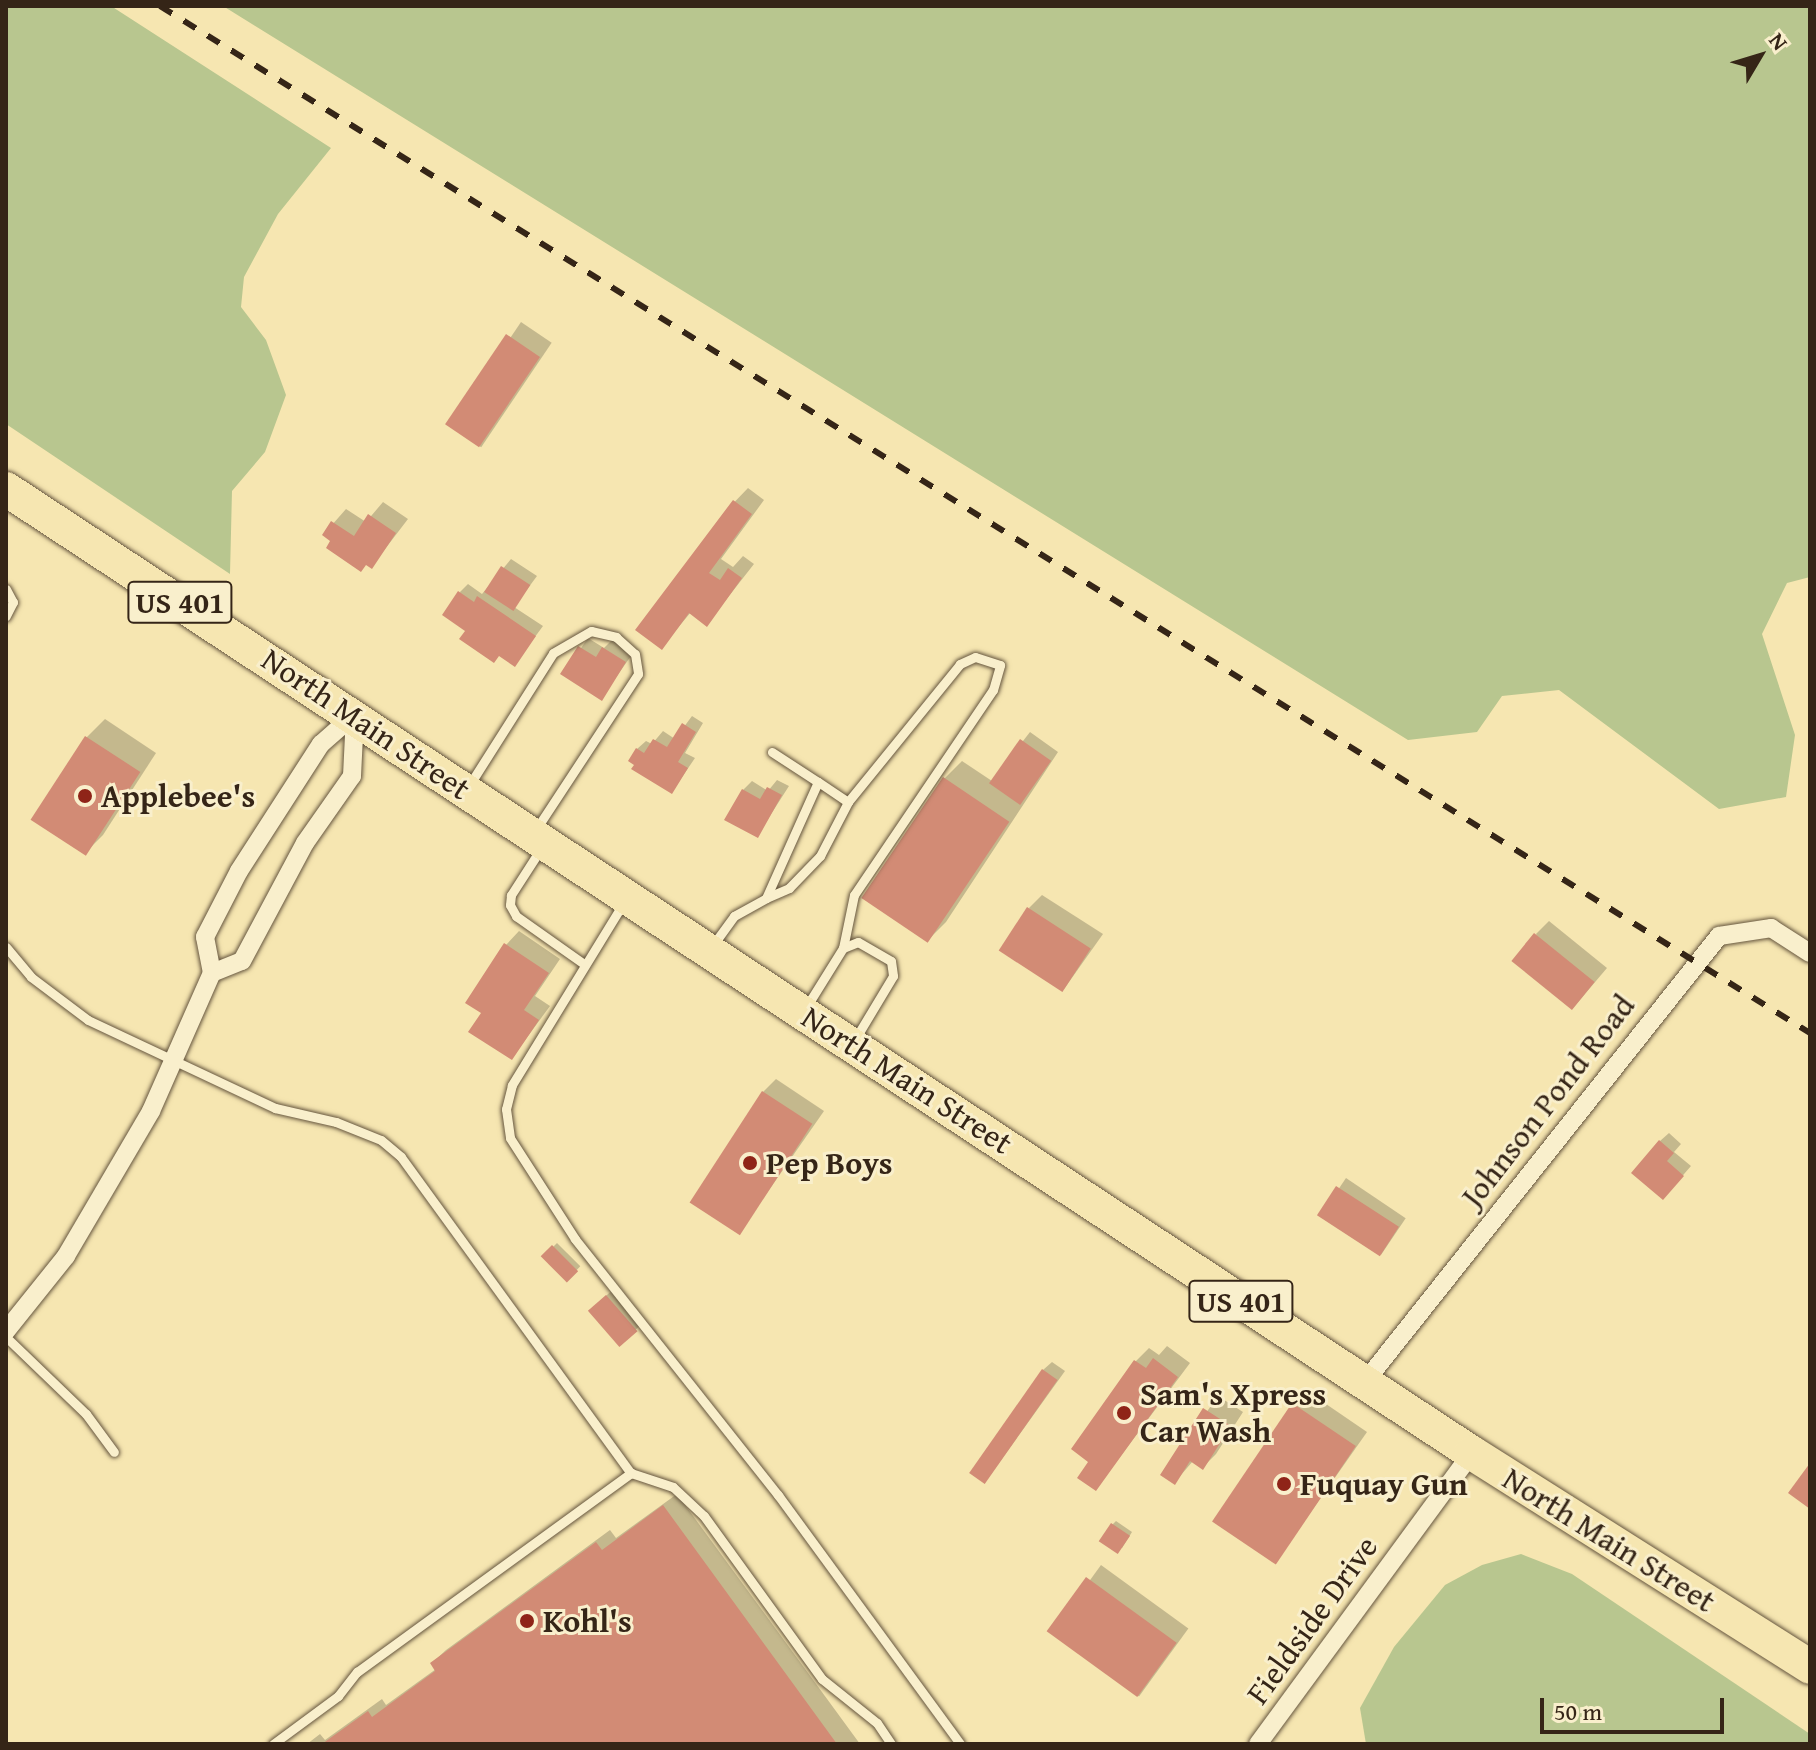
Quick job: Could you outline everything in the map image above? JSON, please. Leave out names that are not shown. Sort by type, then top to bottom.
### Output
[{"type":"highway","name":"North Main Street","points":[[6,489],[355,714],[538,840],[1364,1383],[1810,1667]]},
{"type":"street","points":[[212,973],[242,961],[305,843],[352,776],[355,714]]},
{"type":"street","points":[[6,1334],[66,1256],[104,1195],[173,1061],[212,973],[205,937],[239,871],[321,744],[355,714]]},
{"type":"street","name":"Johnson Pond Road","points":[[1364,1383],[1719,936],[1771,928],[1810,953]]},
{"type":"street","name":"Fieldside Drive","points":[[1258,1744],[1472,1453]]},
{"type":"lane","points":[[6,589],[13,602],[6,616]]},
{"type":"lane","points":[[466,790],[553,653],[591,631],[616,637],[635,654],[638,674],[538,840],[511,895],[510,905],[516,916],[584,964]]},
{"type":"lane","points":[[709,951],[734,916],[789,888],[820,856],[848,802],[960,664],[975,657],[1000,665],[993,690],[854,895],[843,948],[803,1012]]},
{"type":"lane","points":[[772,752],[848,802]]},
{"type":"lane","points":[[766,898],[818,782]]},
{"type":"lane","points":[[627,898],[512,1085],[506,1109],[510,1138],[575,1239],[770,1484],[960,1744]]},
{"type":"lane","points":[[843,948],[858,942],[891,961],[893,976],[852,1044]]},
{"type":"lane","points":[[6,947],[31,977],[88,1020],[275,1108],[365,1131],[401,1157],[631,1473],[673,1487],[704,1516],[822,1679],[877,1723],[891,1744]]},
{"type":"lane","points":[[6,1334],[86,1414],[114,1452]]},
{"type":"lane","points":[[273,1744],[338,1696],[357,1672],[631,1473]]},
{"type":"green space","points":[[6,6],[111,6],[331,148],[278,214],[244,277],[241,307],[266,340],[286,395],[265,452],[232,491],[230,574],[6,424]]},
{"type":"green space","points":[[223,6],[1810,6],[1810,577],[1787,583],[1762,634],[1795,735],[1786,797],[1719,809],[1559,690],[1502,696],[1477,732],[1408,740]]},
{"type":"green space","points":[[1521,1554],[1572,1574],[1810,1734],[1810,1744],[1366,1744],[1360,1708],[1394,1647],[1445,1585],[1482,1565]]},
{"type":"building","points":[[506,334],[540,357],[479,447],[445,424]]},
{"type":"building","points":[[733,500],[752,514],[709,573],[720,580],[728,568],[742,578],[707,627],[689,613],[662,650],[635,630]]},
{"type":"building","points":[[368,514],[396,533],[372,569],[366,565],[361,572],[326,548],[330,541],[322,535],[331,521],[354,536]]},
{"type":"building","points":[[501,566],[530,585],[513,611],[484,592]]},
{"type":"building","points":[[458,591],[474,602],[477,596],[536,636],[515,667],[499,656],[494,663],[459,639],[465,631],[442,615]]},
{"type":"building","points":[[578,646],[596,657],[602,647],[626,662],[602,701],[560,674]]},
{"type":"building","points":[[682,723],[696,732],[678,762],[688,768],[672,794],[631,769],[634,765],[628,761],[636,748],[644,753],[653,739],[667,747]]},
{"type":"building","name":"Applebee's","points":[[85,736],[140,772],[86,856],[31,820]]},
{"type":"building","points":[[1020,739],[1051,761],[1020,805],[989,783]]},
{"type":"building","points":[[943,777],[1009,822],[928,943],[861,898]]},
{"type":"building","points":[[767,787],[782,795],[758,838],[724,820],[742,789],[760,799]]},
{"type":"building","points":[[1027,907],[1091,948],[1062,992],[999,951]]},
{"type":"building","points":[[1534,933],[1595,982],[1572,1010],[1511,961]]},
{"type":"building","points":[[504,943],[549,973],[524,1010],[539,1020],[512,1060],[468,1032],[481,1013],[465,1003]]},
{"type":"building","name":"Pep Boys","points":[[762,1091],[812,1124],[740,1235],[690,1203]]},
{"type":"building","points":[[1659,1140],[1674,1153],[1667,1161],[1684,1176],[1663,1200],[1631,1173]]},
{"type":"building","points":[[1336,1186],[1399,1227],[1380,1256],[1317,1215]]},
{"type":"building","points":[[552,1245],[578,1271],[567,1282],[541,1256]]},
{"type":"building","points":[[606,1295],[637,1331],[619,1347],[588,1311]]},
{"type":"building","name":"Sam's Xpress Car Wash","points":[[1153,1358],[1178,1377],[1096,1491],[1077,1478],[1088,1462],[1071,1449],[1134,1360],[1146,1368]]},
{"type":"building","name":"Sam's Xpress Car Wash","points":[[1042,1369],[1058,1380],[985,1484],[969,1473]]},
{"type":"building","name":"Fuquay Gun","points":[[1292,1403],[1356,1446],[1276,1565],[1212,1522]]},
{"type":"building","points":[[1203,1408],[1231,1426],[1203,1470],[1190,1461],[1175,1485],[1160,1475]]},
{"type":"building","points":[[1810,1463],[1810,1509],[1788,1493]]},
{"type":"building","points":[[663,1505],[837,1744],[322,1744],[368,1711],[372,1717],[435,1671],[430,1663],[596,1542],[602,1550]]},
{"type":"building","points":[[1111,1523],[1130,1536],[1118,1554],[1099,1541]]},
{"type":"building","points":[[1086,1577],[1177,1643],[1137,1697],[1047,1631]]},
{"type":"railway","points":[[160,6],[1810,1033]]},
{"type":"place","name":"Applebee's","points":[[85,796]]},
{"type":"place","name":"Pep Boys","points":[[750,1163]]},
{"type":"place","name":"Sam's Xpress Car Wash","points":[[1124,1413]]},
{"type":"place","name":"Fuquay Gun","points":[[1284,1484]]},
{"type":"place","name":"Kohl's","points":[[527,1621]]}]
